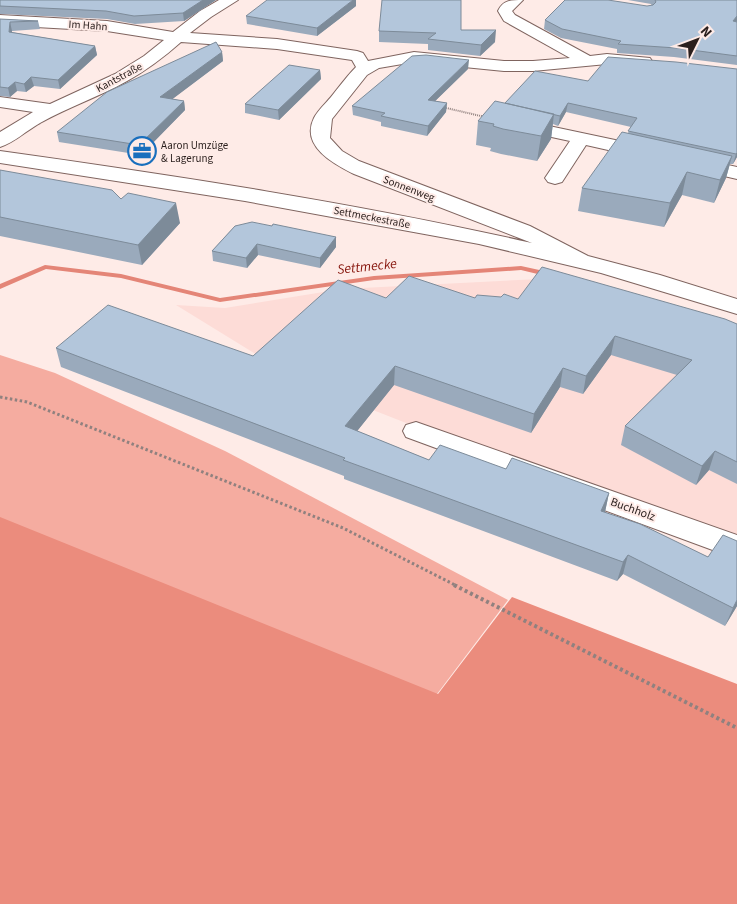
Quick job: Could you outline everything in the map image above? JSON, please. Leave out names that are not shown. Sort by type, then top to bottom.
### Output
[{"type":"street","name":"Kantstraße","points":[[0,142],[18,126],[50,109],[128,74],[145,64],[175,37],[208,12],[231,0]]},
{"type":"street","points":[[516,0],[504,11],[508,18],[586,60]]},
{"type":"street","name":"Im Hahn","points":[[0,20],[107,26],[175,37]]},
{"type":"street","points":[[175,37],[277,44],[347,54],[357,56],[365,68],[414,57],[504,66],[533,66],[607,59],[664,63]]},
{"type":"street","name":"Sonnenweg","points":[[365,68],[323,118],[319,136],[328,150],[349,163],[377,176],[524,232],[584,263]]},
{"type":"street","points":[[0,102],[50,109]]},
{"type":"street","points":[[493,118],[737,173]]},
{"type":"street","points":[[555,178],[581,138]]},
{"type":"street","name":"Settmeckestraße","points":[[0,157],[110,172],[258,197],[491,240],[652,280],[737,307]]},
{"type":"street","name":"Buchholz","points":[[416,431],[737,547]]},
{"type":"path","points":[[440,107],[493,118]]},
{"type":"path","points":[[0,397],[27,402],[343,528],[737,728]]},
{"type":"shaded area","points":[[540,279],[737,336],[737,553],[293,377],[176,305],[225,308],[342,289]]},
{"type":"shaded area","points":[[0,355],[55,373],[225,451],[508,600],[434,698],[0,522]]},
{"type":"shaded area","points":[[0,517],[438,694],[512,597],[737,684],[737,904],[0,904]]},
{"type":"building","points":[[0,0],[203,0],[183,13],[134,16],[106,11],[0,6]]},
{"type":"building","points":[[267,0],[353,0],[317,28],[246,16]]},
{"type":"building","points":[[382,0],[461,0],[461,30],[496,30],[481,45],[428,39],[436,33],[379,31]]},
{"type":"building","points":[[565,0],[608,0],[647,6],[653,5],[656,2],[655,0],[737,0],[737,16],[733,21],[737,22],[737,56],[676,48],[618,44],[621,41],[562,29],[545,20]]},
{"type":"building","points":[[0,19],[38,21],[10,22],[9,32],[95,46],[58,80],[31,77],[24,84],[15,82],[8,88],[0,87]]},
{"type":"building","points":[[216,42],[222,52],[160,97],[184,101],[139,145],[57,132],[107,92]]},
{"type":"building","points":[[426,55],[469,60],[428,100],[447,103],[428,126],[381,116],[385,113],[352,106],[412,56]]},
{"type":"building","points":[[608,57],[737,69],[737,153],[628,131],[637,118],[568,103],[560,116],[505,103],[535,71],[588,81]]},
{"type":"building","points":[[289,65],[320,70],[278,110],[245,104]]},
{"type":"building","points":[[495,101],[554,114],[541,136],[503,129],[493,126],[494,124],[478,121]]},
{"type":"building","points":[[622,132],[732,156],[720,180],[687,172],[670,203],[582,188]]},
{"type":"building","points":[[0,170],[112,190],[121,199],[128,193],[176,203],[138,245],[0,217]]},
{"type":"building","points":[[252,222],[272,226],[273,224],[336,237],[320,258],[257,244],[246,258],[212,251],[235,226]]},
{"type":"building","points":[[542,267],[737,324],[737,462],[715,451],[702,466],[625,426],[692,360],[615,336],[586,376],[563,368],[534,414],[395,366],[345,426],[429,460],[440,445],[506,469],[512,458],[609,493],[601,511],[640,524],[708,557],[723,535],[737,541],[737,600],[733,608],[628,555],[623,562],[343,460],[345,458],[56,348],[108,305],[253,356],[338,280],[386,298],[409,276],[475,298],[477,295],[501,297],[504,294],[518,299]]},
{"type":"waterway","name":"Settmecke","points":[[0,287],[45,267],[121,276],[220,300],[374,278],[521,268],[550,275]]},
{"type":"place","name":"Aaron Umzüge & Lagerung","points":[[142,151]]}]
